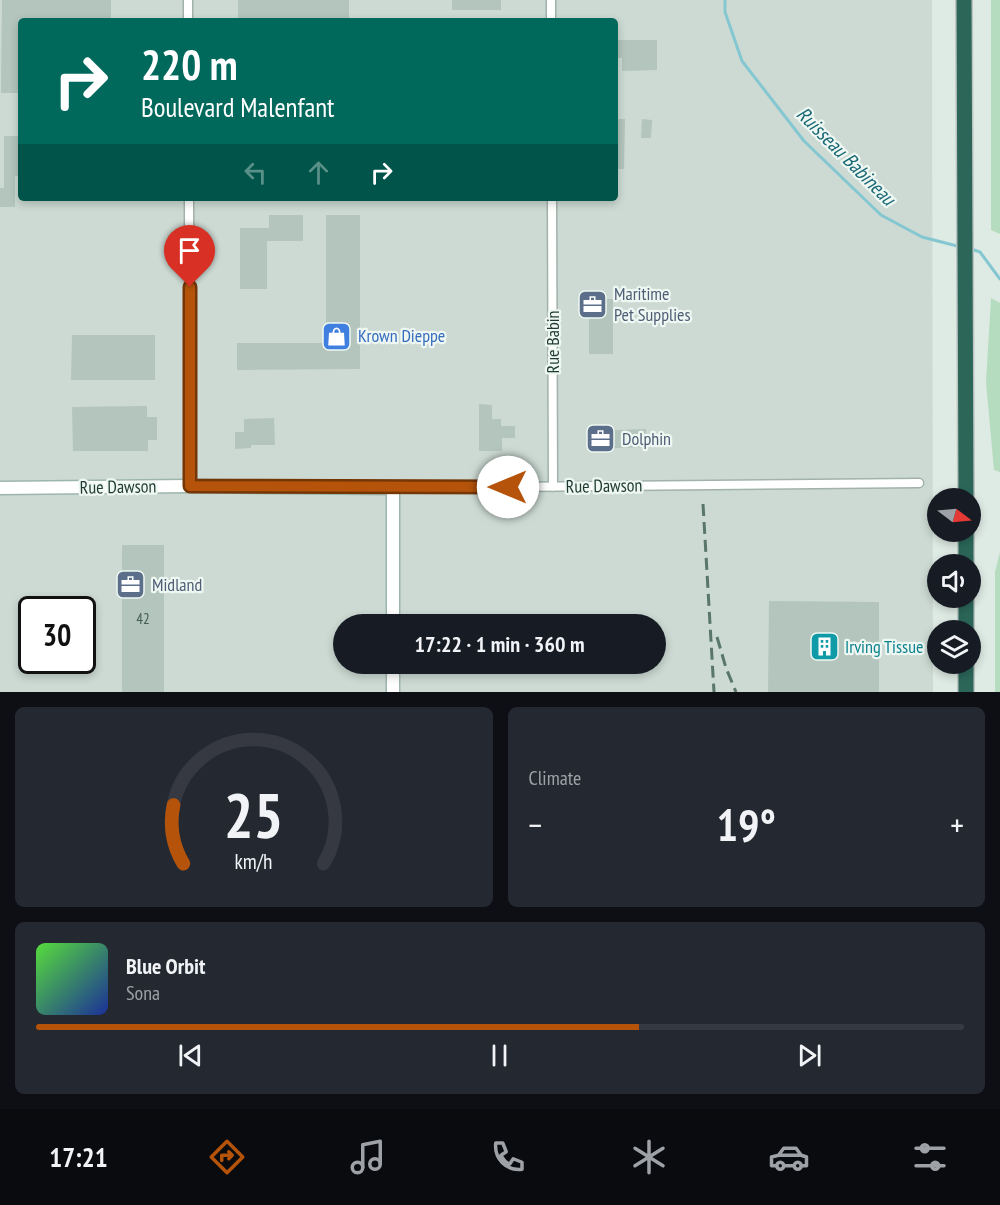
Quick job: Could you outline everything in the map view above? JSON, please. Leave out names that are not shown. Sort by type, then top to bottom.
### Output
[{"type":"highway","points":[[964,0],[966,488]]},
{"type":"highway","points":[[966,674],[966,692]]},
{"type":"street","points":[[188,0],[188,18]]},
{"type":"street","points":[[551,0],[551,18]]},
{"type":"street","points":[[189,201],[190,486]]},
{"type":"street","name":"Rue Babin","points":[[552,201],[553,487]]},
{"type":"street","name":"Rue Dawson","points":[[0,488],[190,486],[393,488],[919,483]]},
{"type":"street","points":[[393,488],[393,614]]},
{"type":"street","points":[[393,674],[393,692]]},
{"type":"shaded area","points":[[0,0],[932,0],[933,488],[927,488],[927,542],[933,542],[933,554],[927,554],[927,608],[933,608],[933,620],[927,620],[927,674],[933,674],[933,692],[0,692]]},
{"type":"green space","points":[[991,0],[1000,0],[1000,234],[991,230]]},
{"type":"green space","points":[[991,298],[1000,303],[1000,472],[994,470],[986,382]]},
{"type":"green space","points":[[1000,552],[1000,692],[995,692],[995,572]]},
{"type":"building","points":[[2,0],[111,0],[111,18],[18,18],[18,93],[1,93]]},
{"type":"building","points":[[238,0],[349,0],[349,18],[238,18]]},
{"type":"building","points":[[452,0],[501,0],[501,10],[452,10]]},
{"type":"building","points":[[618,40],[657,40],[657,70],[622,71],[622,58],[618,58]]},
{"type":"building","points":[[618,119],[625,119],[624,169],[618,169]]},
{"type":"building","points":[[642,119],[652,120],[651,138],[641,138]]},
{"type":"building","points":[[4,136],[18,136],[15,207],[0,207],[0,188],[4,188]]},
{"type":"building","points":[[269,215],[303,215],[303,241],[267,241],[267,289],[240,289],[240,228],[269,228]]},
{"type":"building","points":[[326,215],[360,215],[360,369],[237,370],[237,343],[326,343]]},
{"type":"building","points":[[589,299],[613,299],[613,354],[589,354],[589,313],[582,313],[582,303],[589,303]]},
{"type":"building","points":[[72,335],[155,335],[155,380],[71,380]]},
{"type":"building","points":[[479,404],[492,405],[492,419],[501,419],[501,426],[515,426],[515,438],[502,438],[502,451],[479,451]]},
{"type":"building","points":[[147,406],[147,417],[157,417],[157,440],[148,440],[148,451],[73,451],[72,407]]},
{"type":"building","points":[[274,418],[275,445],[251,445],[251,448],[235,449],[235,432],[244,432],[244,419]]},
{"type":"building","points":[[646,429],[646,447],[595,449],[594,431]]},
{"type":"building","points":[[122,545],[164,545],[164,692],[122,692]]},
{"type":"building","name":"Irving Tissue","points":[[769,601],[879,602],[879,692],[768,692]]},
{"type":"waterway","name":"Ruisseau Babineau","points":[[725,0],[725,12],[742,61],[804,141],[881,215],[922,237],[961,247]]},
{"type":"waterway","name":"Ruisseau Babineau","points":[[971,249],[980,252],[1000,279]]},
{"type":"railway","points":[[703,504],[714,692]]},
{"type":"railway","points":[[717,637],[736,692]]},
{"type":"place","name":"Maritime Pet Supplies","points":[[593,304]]},
{"type":"place","name":"Krown Dieppe","points":[[337,336]]},
{"type":"place","name":"Dolphin","points":[[601,439]]},
{"type":"place","name":"Midland","points":[[131,585]]},
{"type":"place","name":"Irving Tissue","points":[[824,647]]},
{"type":"route","points":[[190,287],[190,486],[508,487]]}]
